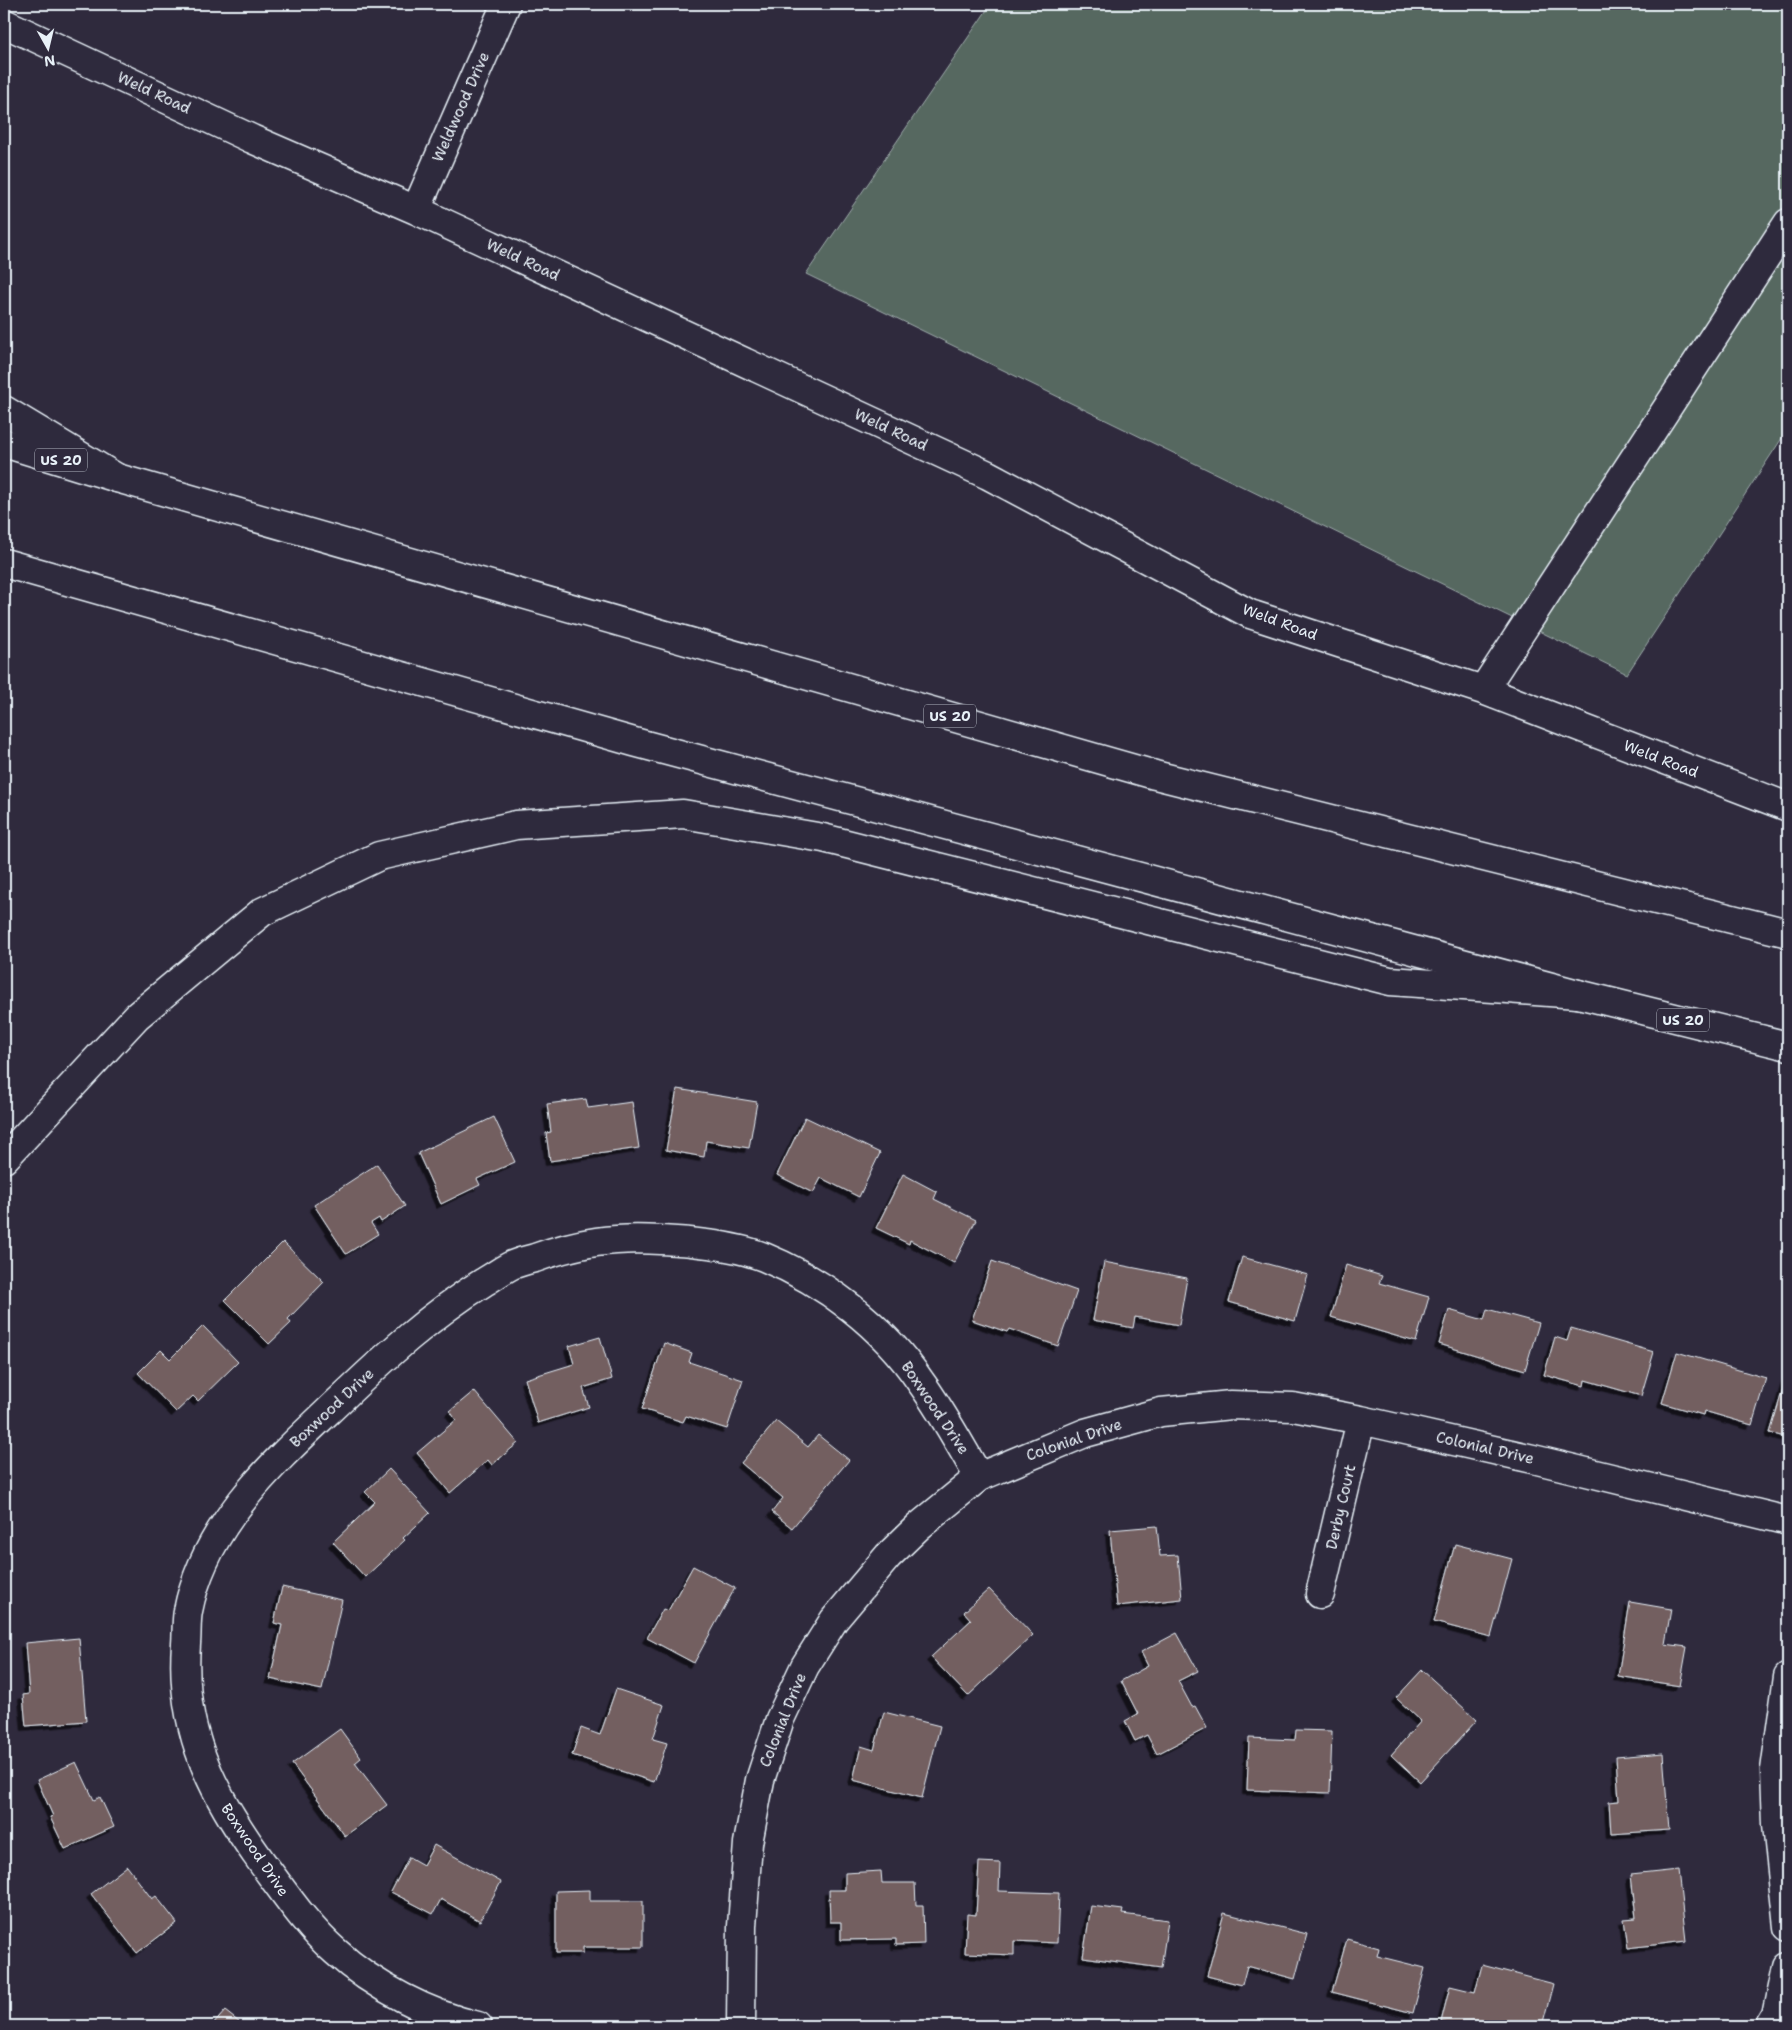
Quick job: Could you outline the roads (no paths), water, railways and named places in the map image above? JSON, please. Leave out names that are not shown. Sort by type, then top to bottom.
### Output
[{"type":"main road","name":"Weldwood Drive","points":[[416,210],[506,4]]},
{"type":"main road","name":"Weld Road","points":[[4,23],[252,139],[416,210],[988,475],[1250,614],[1483,690],[1788,807]]},
{"type":"main road","points":[[1483,690],[1788,223]]},
{"type":"main road","points":[[4,410],[117,478]]},
{"type":"main road","name":"US 20","points":[[4,443],[117,478],[1155,775],[1788,932]]},
{"type":"main road","name":"US 20","points":[[4,564],[634,742],[1578,994],[1788,1046]]},
{"type":"main road","points":[[4,1159],[137,1016],[262,912],[379,856],[516,825],[683,814],[823,838],[1390,981],[1578,994]]},
{"type":"main road","name":"Boxwood Drive","points":[[478,2026],[452,2020],[414,2002],[374,1981],[339,1955],[311,1927],[287,1898],[249,1846],[218,1795],[201,1755],[185,1697],[184,1661],[188,1612],[199,1575],[220,1532],[244,1496],[295,1442],[362,1378],[428,1320],[474,1289],[512,1265],[558,1250],[595,1241],[638,1238],[695,1242],[761,1256],[806,1278],[846,1303],[887,1341],[919,1378],[979,1477]]},
{"type":"main road","name":"Colonial Drive","points":[[741,2026],[742,1926],[748,1843],[760,1780],[780,1719],[805,1666],[834,1620],[888,1556],[918,1527],[979,1477],[1085,1434],[1161,1412],[1231,1405],[1293,1407],[1361,1420],[1543,1461],[1788,1521]]},
{"type":"main road","name":"Derby Court","points":[[1320,1594],[1361,1420]]},
{"type":"main road","points":[[1788,1677],[1776,1770],[1777,1825],[1788,1927]]},
{"type":"main road","points":[[1772,2026],[1778,2016],[1788,1967]]}]
